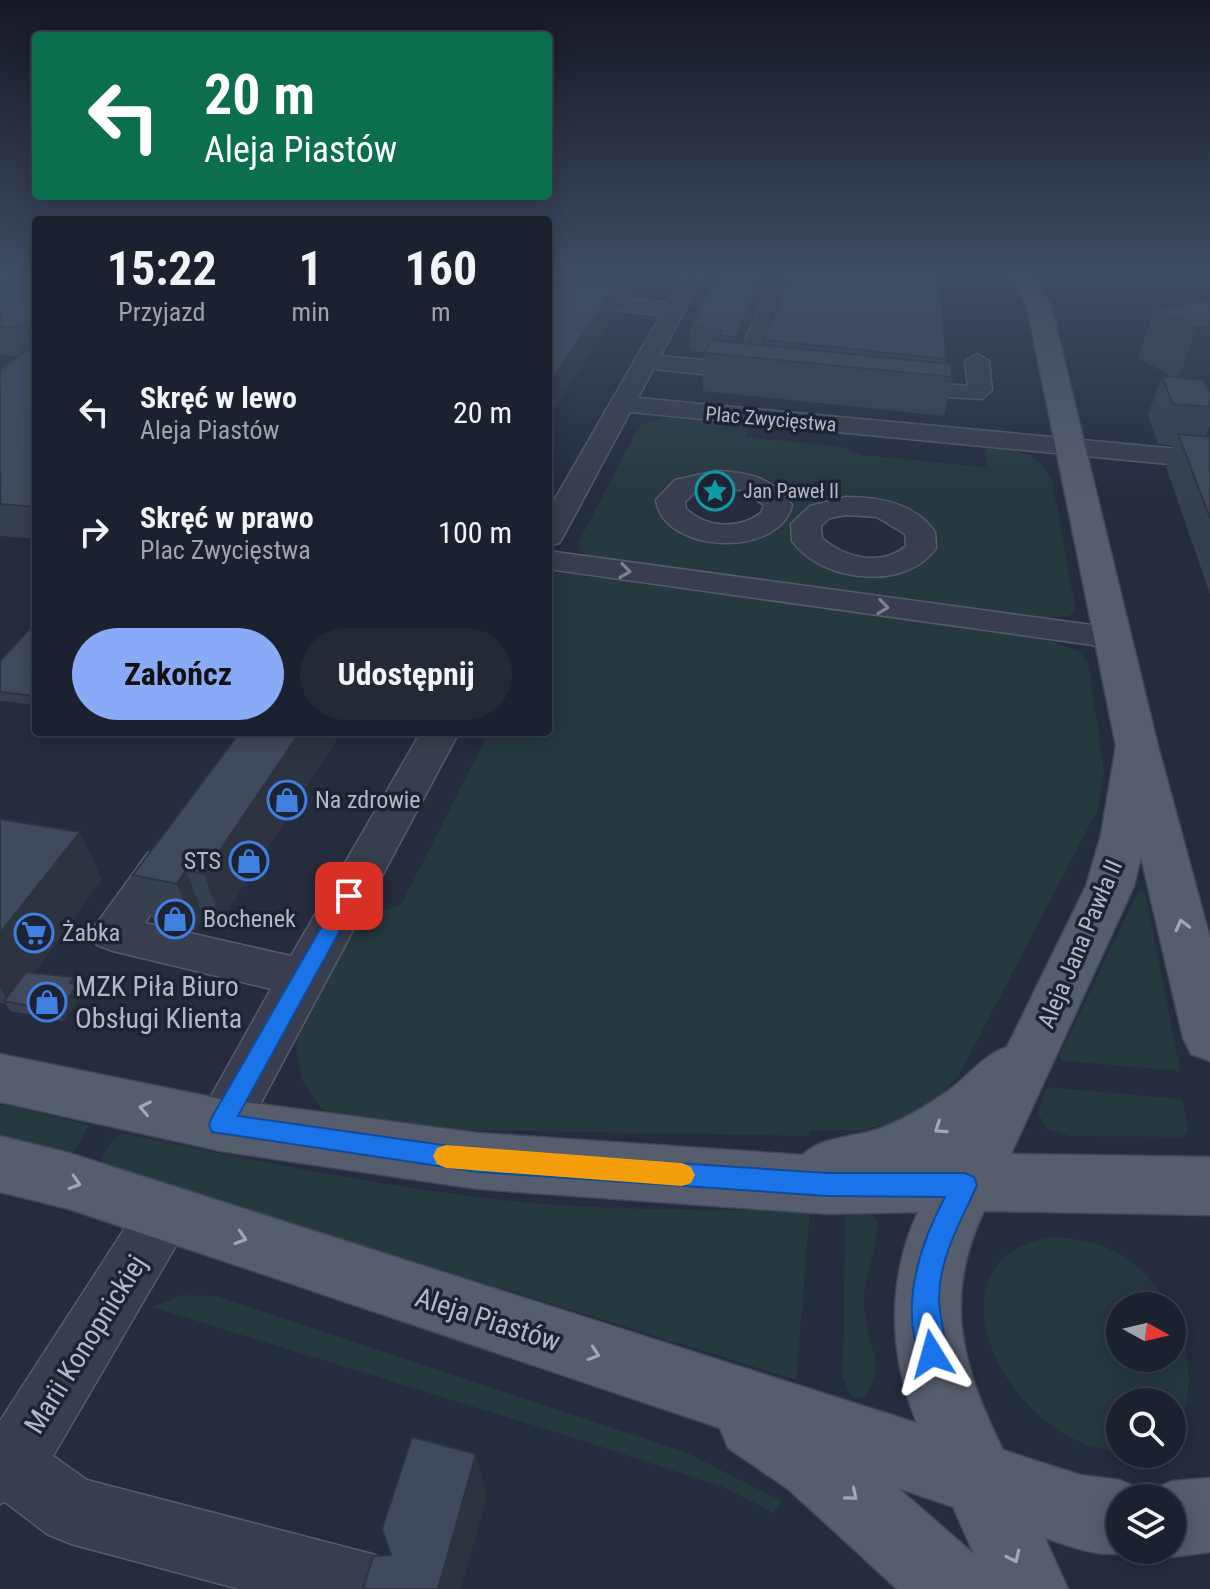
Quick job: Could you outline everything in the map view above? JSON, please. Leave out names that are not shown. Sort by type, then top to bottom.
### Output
[{"type":"main road","points":[[1049,347],[1137,746],[1206,1014]]},
{"type":"main road","name":"Aleja Jana Pawła II","points":[[975,1475],[948,1413],[928,1338],[925,1299],[939,1236],[1039,1038],[1110,886],[1124,835],[1137,746]]},
{"type":"main road","points":[[728,1178],[829,1171],[918,1143],[975,1104],[1039,1038]]},
{"type":"main road","points":[[0,1078],[221,1125],[478,1161],[828,1185],[1024,1182],[1210,1186]]},
{"type":"main road","name":"Aleja Piastów","points":[[0,1164],[69,1181],[821,1430],[975,1475],[1080,1512],[1106,1516]]},
{"type":"main road","points":[[696,1388],[814,1463],[955,1589]]},
{"type":"main road","points":[[975,1475],[1029,1589]]},
{"type":"main road","points":[[1186,1518],[1210,1515]]},
{"type":"street","points":[[552,530],[654,347]]},
{"type":"street","points":[[744,372],[754,347]]},
{"type":"street","points":[[646,361],[775,375]]},
{"type":"street","points":[[869,385],[973,394],[980,390],[977,361]]},
{"type":"street","name":"Plac Zwycięstwa","points":[[622,404],[1210,460]]},
{"type":"street","points":[[552,561],[1114,638]]},
{"type":"street","points":[[221,1125],[438,736]]},
{"type":"street","points":[[163,864],[113,933],[303,978]]},
{"type":"street","name":"Marii Konopnickiej","points":[[5,1468],[167,1213]]},
{"type":"street","points":[[5,1468],[71,1510],[372,1589]]},
{"type":"green space","points":[[668,417],[749,424],[746,437],[842,447],[862,455],[986,467],[986,447],[1025,454],[1040,463],[1052,480],[1075,608],[1070,616],[1041,618],[587,556],[580,550],[579,541],[642,425]],"holes":[[[716,479],[778,505],[737,532],[672,512],[669,506]],[[889,512],[919,550],[854,564],[804,529],[814,515]]]},
{"type":"green space","points":[[562,573],[1043,638],[1080,652],[1088,664],[1104,772],[1097,811],[958,1077],[937,1099],[900,1120],[863,1130],[809,1130],[809,1136],[412,1129],[341,1120],[321,1108],[304,1084],[296,1052],[300,1028],[357,919],[401,905],[487,736],[552,736],[552,574]]},
{"type":"green space","points":[[1139,890],[1145,892],[1180,1071],[1064,1061],[1059,1056]]},
{"type":"green space","points":[[1046,1087],[1182,1099],[1188,1130],[1183,1137],[1070,1136],[1047,1129],[1038,1113]]},
{"type":"green space","points":[[0,1104],[89,1125],[73,1153],[0,1138]]},
{"type":"green space","points":[[122,1133],[353,1178],[494,1199],[612,1208],[810,1210],[796,1380],[102,1164],[108,1147]]},
{"type":"green space","points":[[845,1211],[870,1214],[878,1222],[864,1298],[875,1375],[864,1398],[852,1397],[843,1379]]},
{"type":"green space","points":[[1057,1237],[1090,1242],[1121,1255],[1141,1270],[1160,1292],[1106,1292],[1106,1372],[1186,1372],[1186,1355],[1188,1391],[1186,1401],[1186,1388],[1106,1388],[1106,1448],[1077,1440],[1040,1416],[1010,1383],[991,1346],[984,1309],[991,1275],[1015,1250]]},
{"type":"green space","points":[[182,1295],[216,1296],[650,1440],[689,1454],[782,1501],[773,1513],[726,1488],[152,1307]]},
{"type":"building","points":[[32,347],[32,507],[0,504],[0,370]]},
{"type":"building","points":[[552,347],[574,347],[552,380]]},
{"type":"building","points":[[708,347],[783,347],[951,364],[952,377],[705,353]]},
{"type":"building","points":[[833,347],[945,347],[946,359]]},
{"type":"building","points":[[1162,376],[1204,380],[1210,392],[1210,407],[1173,404]]},
{"type":"building","points":[[1178,434],[1210,437],[1210,518]]},
{"type":"building","points":[[32,626],[32,696],[0,692],[0,661]]},
{"type":"building","points":[[237,736],[297,736],[204,874],[186,870],[177,884],[133,875]]},
{"type":"building","points":[[0,819],[80,832],[0,933]]},
{"type":"building","points":[[26,972],[74,977],[70,983],[78,984],[59,1012],[4,1001]]},
{"type":"building","points":[[412,1437],[476,1454],[438,1589],[363,1589],[373,1556],[391,1555],[382,1529]]},
{"type":"slow traffic","points":[[446,1156],[478,1161],[682,1175]]},
{"type":"place","name":"Jan Paweł II","points":[[715,491]]},
{"type":"place","name":"Na zdrowie","points":[[287,800]]},
{"type":"place","name":"STS","points":[[249,861]]},
{"type":"place","name":"Bochenek","points":[[175,919]]},
{"type":"place","name":"Żabka","points":[[34,933]]},
{"type":"place","name":"MZK Piła Biuro Obsługi Klienta","points":[[47,1002]]},
{"type":"route","points":[[349,896],[221,1125],[478,1161],[828,1185],[965,1185],[939,1236],[928,1273],[925,1299],[932,1354]]}]
